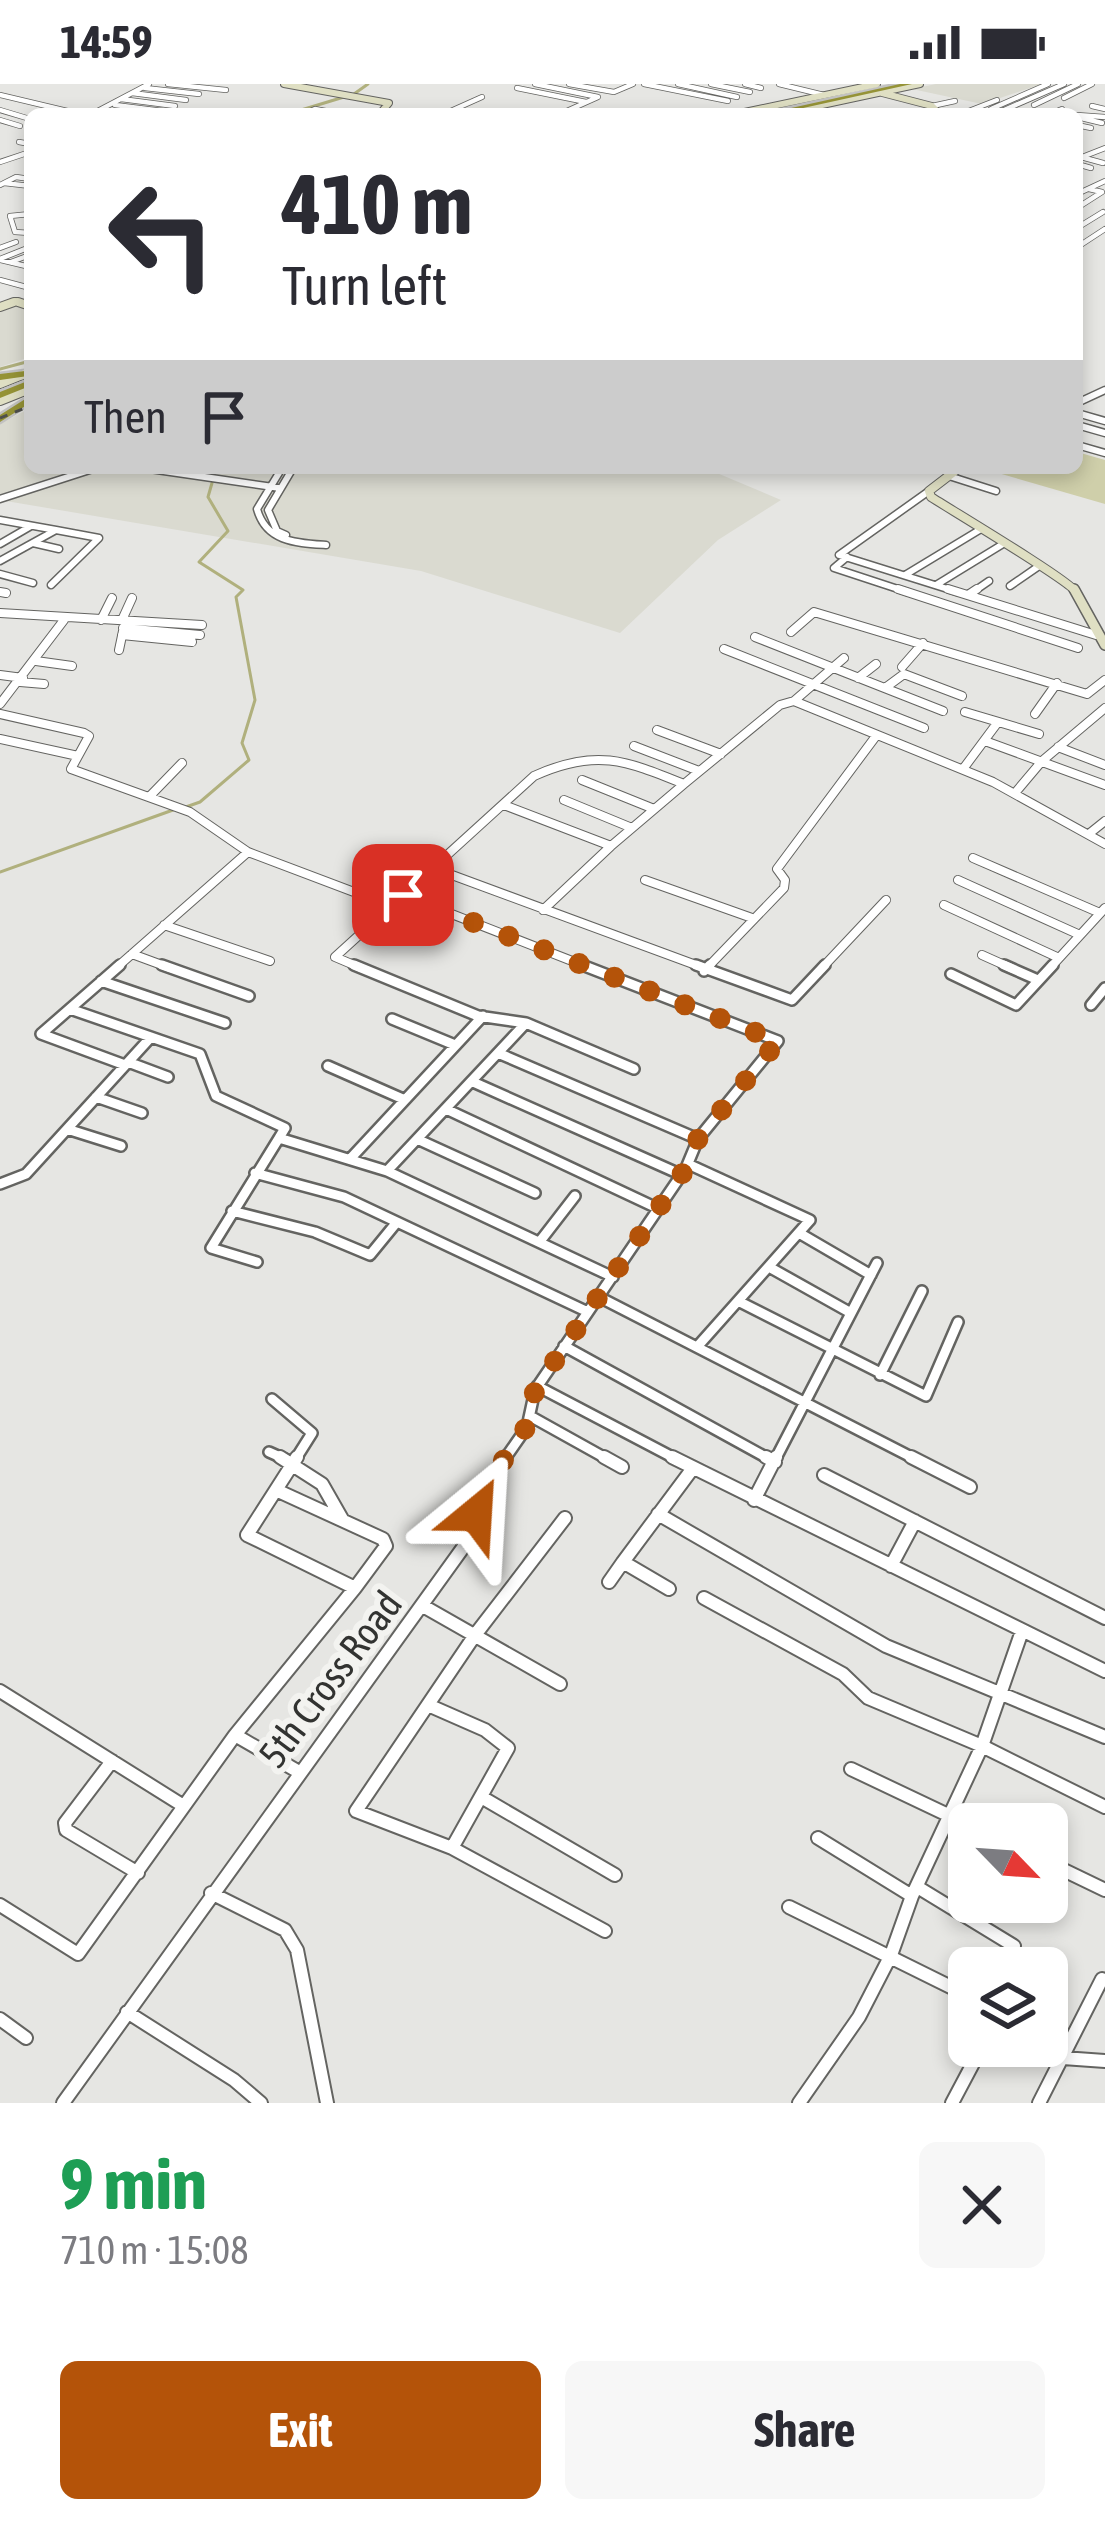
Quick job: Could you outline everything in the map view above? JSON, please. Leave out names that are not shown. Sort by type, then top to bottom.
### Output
[{"type":"highway","points":[[777,108],[891,84]]},
{"type":"highway","points":[[795,108],[909,84]]},
{"type":"street","points":[[168,84],[226,90]]},
{"type":"street","points":[[284,84],[388,103],[384,108]]},
{"type":"street","points":[[535,84],[598,97],[573,108]]},
{"type":"street","points":[[528,98],[569,84],[614,92],[633,84]]},
{"type":"street","points":[[644,84],[728,101]]},
{"type":"street","points":[[711,84],[750,92]]},
{"type":"street","points":[[706,97],[742,84],[761,88]]},
{"type":"street","points":[[779,84],[824,95]]},
{"type":"street","points":[[850,84],[861,87]]},
{"type":"street","points":[[763,108],[877,84]]},
{"type":"street","points":[[807,108],[920,84]]},
{"type":"street","points":[[1002,108],[1048,84]]},
{"type":"street","points":[[1006,108],[1064,84]]},
{"type":"street","points":[[1028,108],[1078,84]]},
{"type":"street","points":[[1041,108],[1091,84]]},
{"type":"street","points":[[676,87],[687,85],[737,97]]},
{"type":"street","points":[[103,108],[145,86],[199,94]]},
{"type":"street","points":[[517,88],[586,102]]},
{"type":"street","points":[[880,92],[935,108]]},
{"type":"street","points":[[131,93],[186,100]]},
{"type":"street","points":[[0,95],[59,108]]},
{"type":"street","points":[[975,108],[1008,96]]},
{"type":"street","points":[[458,108],[482,97]]},
{"type":"street","points":[[121,99],[175,106]]},
{"type":"street","points":[[932,106],[955,101]]},
{"type":"street","points":[[1028,101],[1047,105]]},
{"type":"street","points":[[56,107],[70,103]]},
{"type":"street","points":[[111,104],[142,108]]},
{"type":"street","points":[[1092,106],[1104,104]]},
{"type":"street","points":[[124,108],[128,106]]},
{"type":"street","points":[[981,106],[987,108]]},
{"type":"street","points":[[0,120],[20,126]]},
{"type":"street","points":[[1083,126],[1091,128]]},
{"type":"street","points":[[19,142],[24,142]]},
{"type":"street","points":[[1083,160],[1105,148]]},
{"type":"street","points":[[1091,152],[1104,159]]},
{"type":"street","points":[[1083,166],[1091,168]]},
{"type":"street","points":[[4,173],[24,180]]},
{"type":"street","points":[[2,184],[16,177]]},
{"type":"street","points":[[1083,192],[1105,181]]},
{"type":"street","points":[[1083,203],[1102,192],[1089,189]]},
{"type":"street","points":[[16,232],[11,215],[24,214]]},
{"type":"street","points":[[0,237],[24,233]]},
{"type":"street","points":[[0,248],[16,242]]},
{"type":"street","points":[[10,262],[24,254]]},
{"type":"street","points":[[0,259],[24,267]]},
{"type":"street","points":[[0,307],[24,294]]},
{"type":"street","points":[[16,301],[24,304]]},
{"type":"street","points":[[0,499],[77,474]]},
{"type":"street","points":[[183,474],[280,488]]},
{"type":"street","points":[[278,474],[256,509],[266,532],[326,545],[277,531],[268,510],[289,474]]},
{"type":"street","points":[[952,474],[839,555],[1096,634]]},
{"type":"street","points":[[949,476],[996,491]]},
{"type":"street","points":[[929,491],[981,530],[1074,585],[1105,645]]},
{"type":"street","points":[[0,520],[98,538],[51,584]]},
{"type":"street","points":[[0,532],[19,524]]},
{"type":"street","points":[[0,544],[32,526]]},
{"type":"street","points":[[0,561],[56,530]]},
{"type":"street","points":[[905,575],[981,530]]},
{"type":"street","points":[[33,543],[59,549]]},
{"type":"street","points":[[936,585],[1003,544]]},
{"type":"street","points":[[847,557],[834,568],[1078,648]]},
{"type":"street","points":[[1010,586],[1039,566]]},
{"type":"street","points":[[0,574],[34,583]]},
{"type":"street","points":[[968,595],[989,581]]},
{"type":"street","points":[[101,620],[112,598]]},
{"type":"street","points":[[119,650],[133,598]]},
{"type":"street","points":[[791,632],[814,612],[1087,694],[1105,680]]},
{"type":"street","points":[[0,623],[4,615],[101,620],[192,642]]},
{"type":"street","points":[[0,704],[64,620]]},
{"type":"street","points":[[123,626],[202,625]]},
{"type":"street","points":[[123,626],[200,635]]},
{"type":"street","points":[[755,637],[944,711]]},
{"type":"street","points":[[902,667],[923,644]]},
{"type":"street","points":[[724,649],[924,728]]},
{"type":"street","points":[[543,910],[654,809],[844,658]]},
{"type":"street","points":[[36,662],[72,666]]},
{"type":"street","points":[[858,677],[876,664]]},
{"type":"street","points":[[885,688],[904,674],[962,696]]},
{"type":"street","points":[[0,675],[44,684]]},
{"type":"street","points":[[1035,715],[1057,683]]},
{"type":"street","points":[[794,701],[1015,793],[1105,844]]},
{"type":"street","points":[[1015,793],[1042,761],[1105,708]]},
{"type":"street","points":[[965,712],[1039,734]]},
{"type":"street","points":[[0,714],[84,733],[89,736],[71,770],[180,808],[248,852],[391,906]]},
{"type":"street","points":[[962,769],[998,722]]},
{"type":"street","points":[[657,730],[721,754]]},
{"type":"street","points":[[704,970],[784,888],[777,869],[876,736]]},
{"type":"street","points":[[0,740],[78,756]]},
{"type":"street","points":[[985,741],[1105,784]]},
{"type":"street","points":[[634,746],[700,771]]},
{"type":"street","points":[[1058,747],[1101,763],[1105,754]]},
{"type":"street","points":[[634,1069],[526,1023],[483,1016],[334,956],[534,776],[567,759],[615,756],[685,784]]},
{"type":"street","points":[[148,797],[182,763]]},
{"type":"street","points":[[582,780],[654,809]]},
{"type":"street","points":[[564,800],[632,828]]},
{"type":"street","points":[[504,805],[611,846]]},
{"type":"street","points":[[1090,833],[1105,821]]},
{"type":"street","points":[[168,1077],[41,1034],[248,852]]},
{"type":"street","points":[[951,974],[1016,1004],[1102,910],[974,858]]},
{"type":"street","points":[[433,868],[792,1000],[886,900]]},
{"type":"street","points":[[645,880],[752,918]]},
{"type":"street","points":[[958,880],[1080,935]]},
{"type":"street","name":"5th Cross Road","points":[[63,2103],[470,1538],[483,1490],[527,1426],[538,1386],[685,1169],[698,1139],[778,1041],[403,895]]},
{"type":"street","points":[[944,904],[1059,958]]},
{"type":"street","points":[[164,926],[270,961]]},
{"type":"street","points":[[132,954],[249,996]]},
{"type":"street","points":[[982,955],[1038,980]]},
{"type":"street","points":[[101,981],[225,1023]]},
{"type":"street","points":[[1091,1005],[1105,988]]},
{"type":"street","points":[[70,1009],[200,1054],[216,1096],[285,1128],[211,1249],[257,1262]]},
{"type":"street","points":[[350,1160],[483,1016]]},
{"type":"street","points":[[392,1019],[455,1045]]},
{"type":"street","points":[[387,1171],[526,1023]]},
{"type":"street","points":[[0,1184],[26,1174],[151,1037]]},
{"type":"street","points":[[498,1053],[698,1139]]},
{"type":"street","points":[[328,1066],[403,1099]]},
{"type":"street","points":[[473,1082],[810,1220],[697,1346]]},
{"type":"street","points":[[96,1097],[142,1113]]},
{"type":"street","points":[[446,1108],[659,1209]]},
{"type":"street","points":[[67,1129],[121,1147]]},
{"type":"street","points":[[279,1138],[387,1171],[613,1277]]},
{"type":"street","points":[[417,1139],[535,1193]]},
{"type":"street","points":[[255,1173],[344,1197],[588,1312]]},
{"type":"street","points":[[541,1240],[575,1196]]},
{"type":"street","points":[[232,1211],[314,1232],[370,1255],[397,1222]]},
{"type":"street","points":[[799,1233],[871,1275]]},
{"type":"street","points":[[754,1500],[877,1263]]},
{"type":"street","points":[[769,1267],[851,1313]]},
{"type":"street","points":[[880,1375],[922,1291]]},
{"type":"street","points":[[599,1297],[970,1487]]},
{"type":"street","points":[[738,1301],[926,1396],[958,1322]]},
{"type":"street","points":[[564,1346],[775,1462]]},
{"type":"street","points":[[538,1386],[754,1500],[1105,1671]]},
{"type":"street","points":[[272,1399],[311,1428],[305,1447],[247,1535],[355,1588]]},
{"type":"street","points":[[530,1416],[622,1467]]},
{"type":"street","points":[[269,1451],[329,1488],[342,1519]]},
{"type":"street","points":[[609,1582],[693,1468]]},
{"type":"street","points":[[824,1475],[1105,1618]]},
{"type":"street","points":[[0,1905],[78,1954],[182,1805],[386,1546],[380,1535],[276,1490]]},
{"type":"street","points":[[658,1514],[886,1646],[1105,1737]]},
{"type":"street","points":[[565,1518],[475,1635],[356,1811],[452,1848],[605,1931]]},
{"type":"street","points":[[890,1567],[915,1522]]},
{"type":"street","points":[[623,1562],[669,1589]]},
{"type":"street","points":[[704,1598],[843,1674],[868,1698],[982,1746],[1105,1807]]},
{"type":"street","points":[[423,1606],[560,1684]]},
{"type":"street","points":[[799,2103],[859,2018],[892,1955],[946,1814],[982,1746],[1022,1630]]},
{"type":"street","points":[[0,1691],[182,1805]]},
{"type":"street","points":[[428,1705],[485,1730],[508,1748],[452,1848]]},
{"type":"street","points":[[235,1735],[299,1772]]},
{"type":"street","points":[[112,1761],[65,1822],[66,1830],[138,1873]]},
{"type":"street","points":[[851,1768],[946,1814]]},
{"type":"street","points":[[483,1798],[615,1875]]},
{"type":"street","points":[[818,1838],[1014,1946]]},
{"type":"street","points":[[1068,1872],[1105,1890]]},
{"type":"street","points":[[211,1893],[285,1930],[297,1950],[327,2103]]},
{"type":"street","points":[[789,1907],[948,1985]]},
{"type":"street","points":[[1068,2048],[1102,1979]]},
{"type":"street","points":[[127,2012],[234,2080],[261,2103]]},
{"type":"street","points":[[0,2020],[26,2038]]},
{"type":"street","points":[[1068,2058],[1105,2061]]},
{"type":"street","points":[[952,2103],[971,2067]]},
{"type":"street","points":[[1039,2103],[1058,2067]]},
{"type":"shaded area","points":[[936,84],[1042,84],[982,104],[912,89]]},
{"type":"shaded area","points":[[17,305],[24,308],[24,359],[0,367],[0,311]]},
{"type":"shaded area","points":[[24,411],[24,474],[719,474],[781,500],[718,540],[620,633],[421,571],[0,500],[0,424]]},
{"type":"green space","points":[[1083,454],[1105,460],[1105,504],[1002,474],[1083,474]]},
{"type":"waterway","points":[[354,94],[368,84]]},
{"type":"waterway","points":[[308,108],[344,97]]},
{"type":"waterway","points":[[0,369],[24,363]]},
{"type":"waterway","points":[[183,808],[200,802],[249,760],[242,743],[255,700],[236,597],[243,590],[199,562],[228,531],[208,497],[212,483]]},
{"type":"waterway","points":[[0,872],[173,810]]},
{"type":"railway","points":[[0,418],[24,408]]},
{"type":"route","points":[[403,895],[778,1041],[698,1139],[686,1168],[535,1390],[527,1426],[483,1490],[476,1514]]}]
